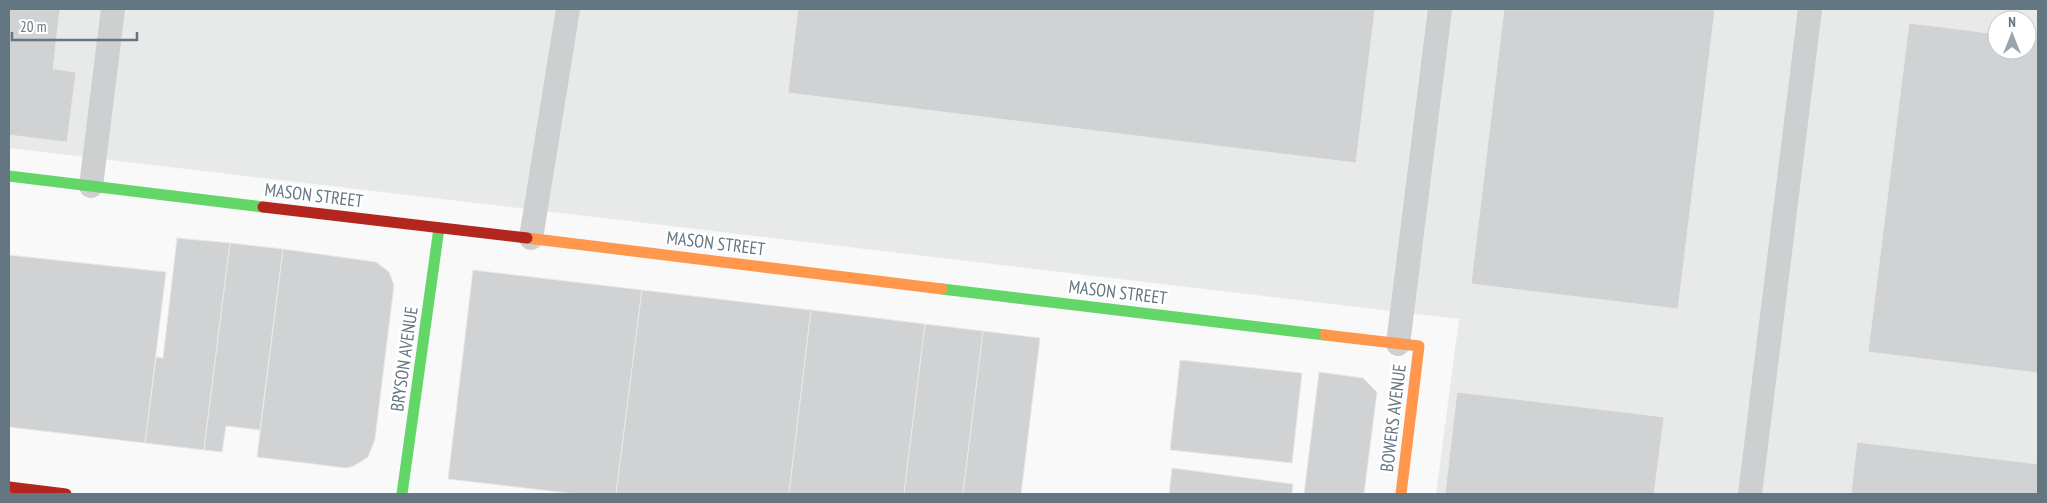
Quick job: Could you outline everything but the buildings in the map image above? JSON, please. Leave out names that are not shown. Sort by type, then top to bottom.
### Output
[{"type":"street","name":"MASON STREET","points":[[9,176],[1409,345]]},
{"type":"street","name":"BRYSON AVENUE","points":[[402,494],[439,228]]},
{"type":"street","name":"BOWERS AVENUE","points":[[1401,494],[1409,345]]},
{"type":"street","points":[[9,487],[66,494]]},
{"type":"lane","points":[[91,186],[113,9]]},
{"type":"lane","points":[[531,238],[568,9]]},
{"type":"lane","points":[[1409,345],[1440,9]]},
{"type":"lane","points":[[1750,494],[1810,9]]},
{"type":"shaded area","points":[[9,9],[2038,9],[2038,494],[1436,494],[1459,319],[9,148]]},
{"type":"traffic: fast","points":[[9,176],[263,207]]},
{"type":"traffic: fast","points":[[402,494],[439,228]]},
{"type":"traffic: fast","points":[[942,289],[1325,335]]},
{"type":"traffic: slow","points":[[527,238],[942,289]]},
{"type":"traffic: slow","points":[[1325,335],[1419,346],[1401,494]]},
{"type":"traffic: jam","points":[[263,207],[527,238]]},
{"type":"traffic: jam","points":[[9,487],[66,494]]}]
